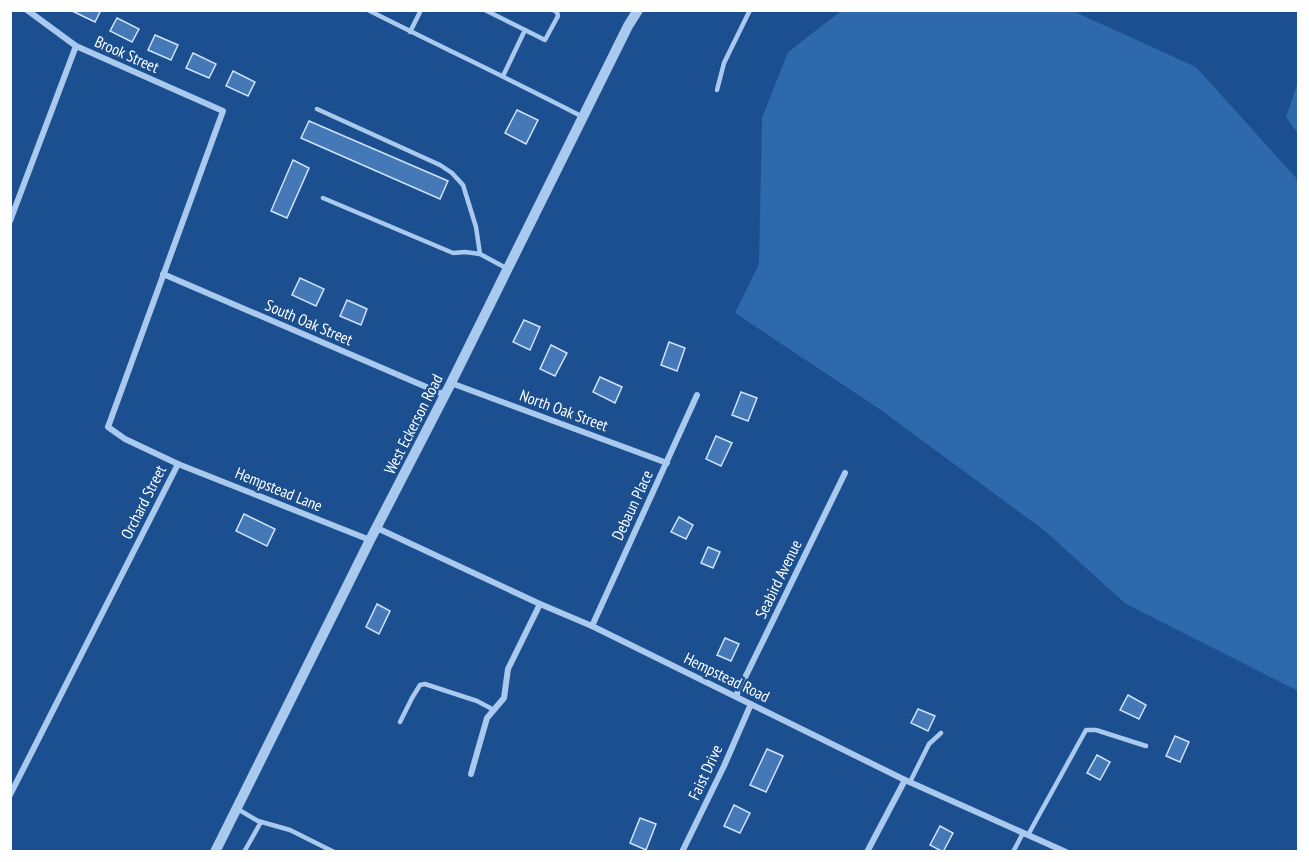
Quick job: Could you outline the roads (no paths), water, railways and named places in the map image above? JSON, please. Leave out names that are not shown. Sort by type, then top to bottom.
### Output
[{"type":"street","name":"Brook Street","points":[[27,10],[76,46],[223,111]]},
{"type":"street","name":"West Eckerson Road","points":[[214,852],[638,10]]},
{"type":"street","points":[[10,221],[76,46]]},
{"type":"street","name":"Orchard Street","points":[[10,795],[178,464],[125,439],[108,427],[223,111]]},
{"type":"street","name":"South Oak Street","points":[[163,274],[445,395]]},
{"type":"street","name":"North Oak Street","points":[[451,383],[667,463]]},
{"type":"street","name":"Debaun Place","points":[[592,626],[697,395]]},
{"type":"street","name":"Hempstead Lane","points":[[178,464],[370,540]]},
{"type":"street","name":"Seabird Avenue","points":[[736,696],[845,473]]},
{"type":"street","name":"Hempstead Road","points":[[377,528],[592,626],[907,781],[1066,852]]},
{"type":"street","points":[[471,774],[487,718],[504,698],[508,669],[540,604]]},
{"type":"street","name":"Faist Drive","points":[[682,852],[752,704]]},
{"type":"street","points":[[867,852],[907,781]]},
{"type":"lane","points":[[368,10],[583,117]]},
{"type":"lane","points":[[410,32],[421,10]]},
{"type":"lane","points":[[485,10],[545,40],[558,16],[554,10]]},
{"type":"lane","points":[[717,90],[728,54],[750,10]]},
{"type":"lane","points":[[503,76],[525,30]]},
{"type":"lane","points":[[317,109],[440,165],[452,173],[463,185],[476,227],[480,254]]},
{"type":"lane","points":[[323,198],[453,253],[480,254],[507,269]]},
{"type":"lane","points":[[400,722],[420,685],[425,684],[477,701],[494,710]]},
{"type":"lane","points":[[1013,852],[1026,834],[1086,730],[1096,730],[1146,746]]},
{"type":"lane","points":[[907,781],[929,744],[941,733]]},
{"type":"lane","points":[[236,808],[261,822],[290,830],[334,852]]},
{"type":"lane","points":[[244,852],[261,822]]}]
